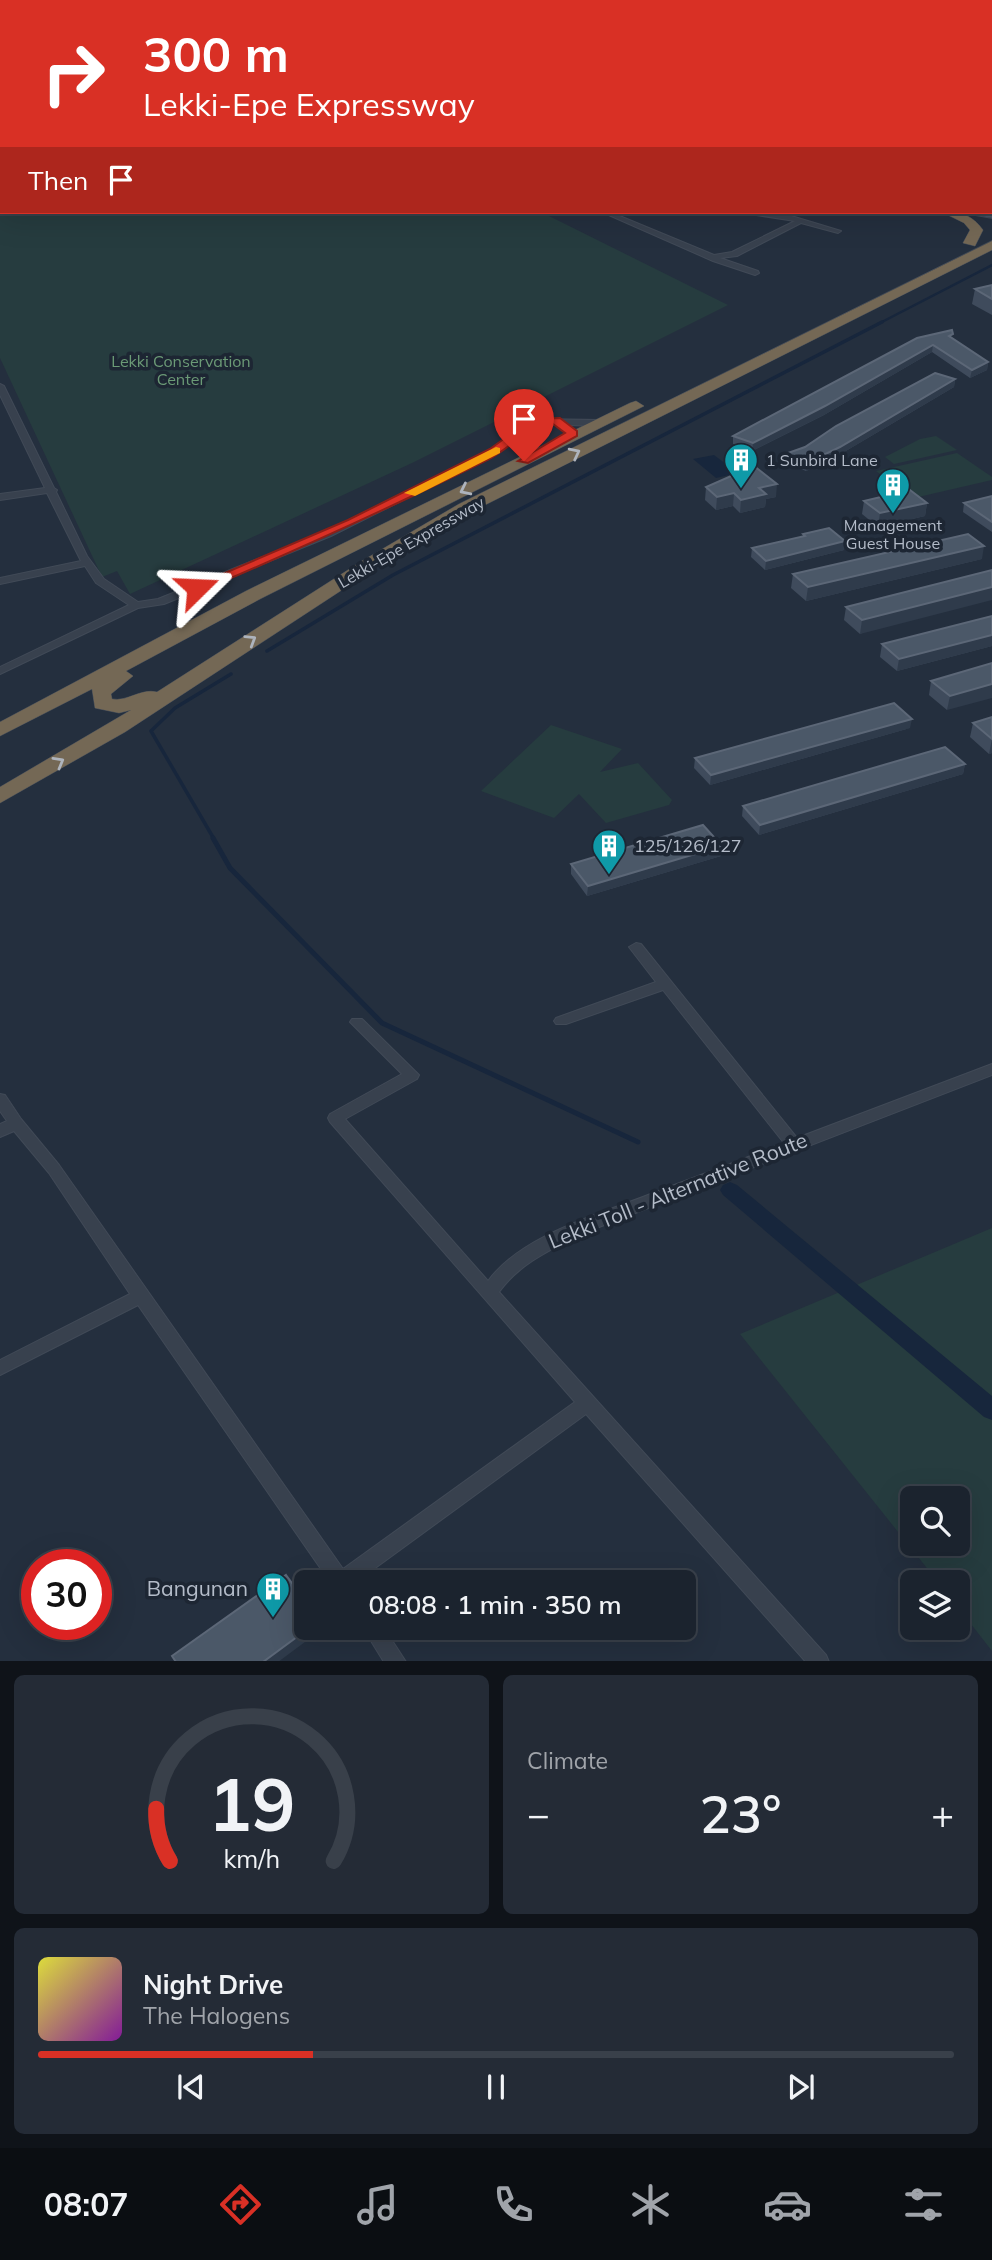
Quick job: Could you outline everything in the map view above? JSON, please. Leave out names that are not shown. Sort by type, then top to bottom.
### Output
[{"type":"highway","points":[[952,214],[974,225],[978,230],[970,243]]},
{"type":"highway","name":"Lekki-Epe Expressway","points":[[0,730],[178,636],[573,436],[992,230]]},
{"type":"highway","name":"Lekki-Epe Expressway","points":[[0,796],[118,728],[198,673],[401,545],[465,509],[992,244]]},
{"type":"highway","points":[[178,636],[166,651],[100,692],[99,700],[109,707],[132,704],[198,673]]},
{"type":"street","points":[[610,214],[755,273]]},
{"type":"street","points":[[761,214],[838,231]]},
{"type":"street","points":[[713,257],[734,254],[800,221]]},
{"type":"street","points":[[1,391],[88,563],[100,581],[136,605]]},
{"type":"street","points":[[0,671],[136,605],[160,602],[328,534],[494,452],[528,425],[554,420],[600,423]]},
{"type":"street","points":[[554,420],[573,436]]},
{"type":"street","points":[[0,497],[52,490]]},
{"type":"street","points":[[0,581],[88,563]]},
{"type":"street","points":[[636,947],[793,1144]]},
{"type":"street","points":[[562,1021],[666,984]]},
{"type":"street","points":[[357,1022],[412,1075],[335,1118],[818,1661]]},
{"type":"street","name":"Lekki Toll - Alternative Route","points":[[489,1293],[502,1272],[536,1250],[575,1230],[992,1069]]},
{"type":"street","points":[[0,1099],[54,1169],[333,1570]]},
{"type":"street","points":[[0,1131],[16,1123]]},
{"type":"street","points":[[0,1368],[141,1296]]},
{"type":"street","points":[[357,1570],[586,1403]]},
{"type":"street","points":[[381,1640],[396,1661]]},
{"type":"green space","name":"Lekki Conservation Center","points":[[0,214],[545,214],[728,305],[412,463],[130,594],[117,571],[102,577],[0,358]]},
{"type":"green space","points":[[936,436],[957,450],[894,464],[885,457],[920,439]]},
{"type":"green space","points":[[957,453],[992,477],[992,480],[914,498],[876,471]]},
{"type":"green space","points":[[551,725],[622,749],[600,772],[638,763],[672,800],[669,805],[606,823],[579,794],[554,818],[481,791]]},
{"type":"green space","points":[[992,1228],[992,1651],[970,1623],[970,1570],[928,1570],[917,1556],[970,1556],[970,1486],[900,1486],[900,1534],[740,1334]]},
{"type":"water","points":[[714,455],[738,473],[716,478],[693,459]]},
{"type":"building","points":[[992,285],[992,299],[975,289]]},
{"type":"building","points":[[952,330],[953,334],[949,336],[988,362],[972,370],[933,345],[753,443],[733,436],[917,338]]},
{"type":"building","points":[[935,373],[955,379],[840,447],[807,463],[785,454],[805,447],[836,426]]},
{"type":"building","points":[[754,466],[777,484],[759,488],[766,494],[741,500],[734,493],[717,497],[706,487]]},
{"type":"building","points":[[910,490],[927,503],[880,513],[864,501]]},
{"type":"building","points":[[992,496],[992,522],[964,503]]},
{"type":"building","points":[[829,528],[845,541],[766,561],[752,548],[805,536],[803,534]]},
{"type":"building","points":[[968,534],[984,546],[808,587],[793,574]]},
{"type":"building","points":[[992,570],[992,587],[862,620],[846,607]]},
{"type":"building","points":[[992,616],[992,635],[899,659],[882,644]]},
{"type":"building","points":[[992,663],[992,684],[950,696],[931,681]]},
{"type":"building","points":[[894,703],[912,719],[711,775],[695,758]]},
{"type":"building","points":[[992,717],[992,739],[973,723]]},
{"type":"building","points":[[945,747],[965,764],[760,825],[743,806]]},
{"type":"building","points":[[703,825],[722,846],[588,886],[571,864]]},
{"type":"building","name":"Bangunan","points":[[286,1575],[294,1586],[294,1639],[264,1661],[175,1661],[172,1656]]},
{"type":"waterway","points":[[878,324],[992,265]]},
{"type":"waterway","points":[[267,651],[393,575],[882,322]]},
{"type":"waterway","points":[[214,839],[151,731],[175,708],[231,674]]},
{"type":"waterway","points":[[213,838],[230,868],[382,1023],[638,1142]]},
{"type":"waterway","points":[[730,1190],[992,1410]]},
{"type":"slow traffic","points":[[410,493],[496,450]]},
{"type":"place","name":"1 Sunbird Lane","points":[[741,490]]},
{"type":"place","name":"Management Guest House","points":[[893,515]]},
{"type":"place","name":"125/126/127","points":[[609,876]]},
{"type":"place","name":"Bangunan","points":[[273,1619]]},
{"type":"route","points":[[197,588],[328,534],[494,452],[535,421],[556,420],[573,434],[524,461]]}]
